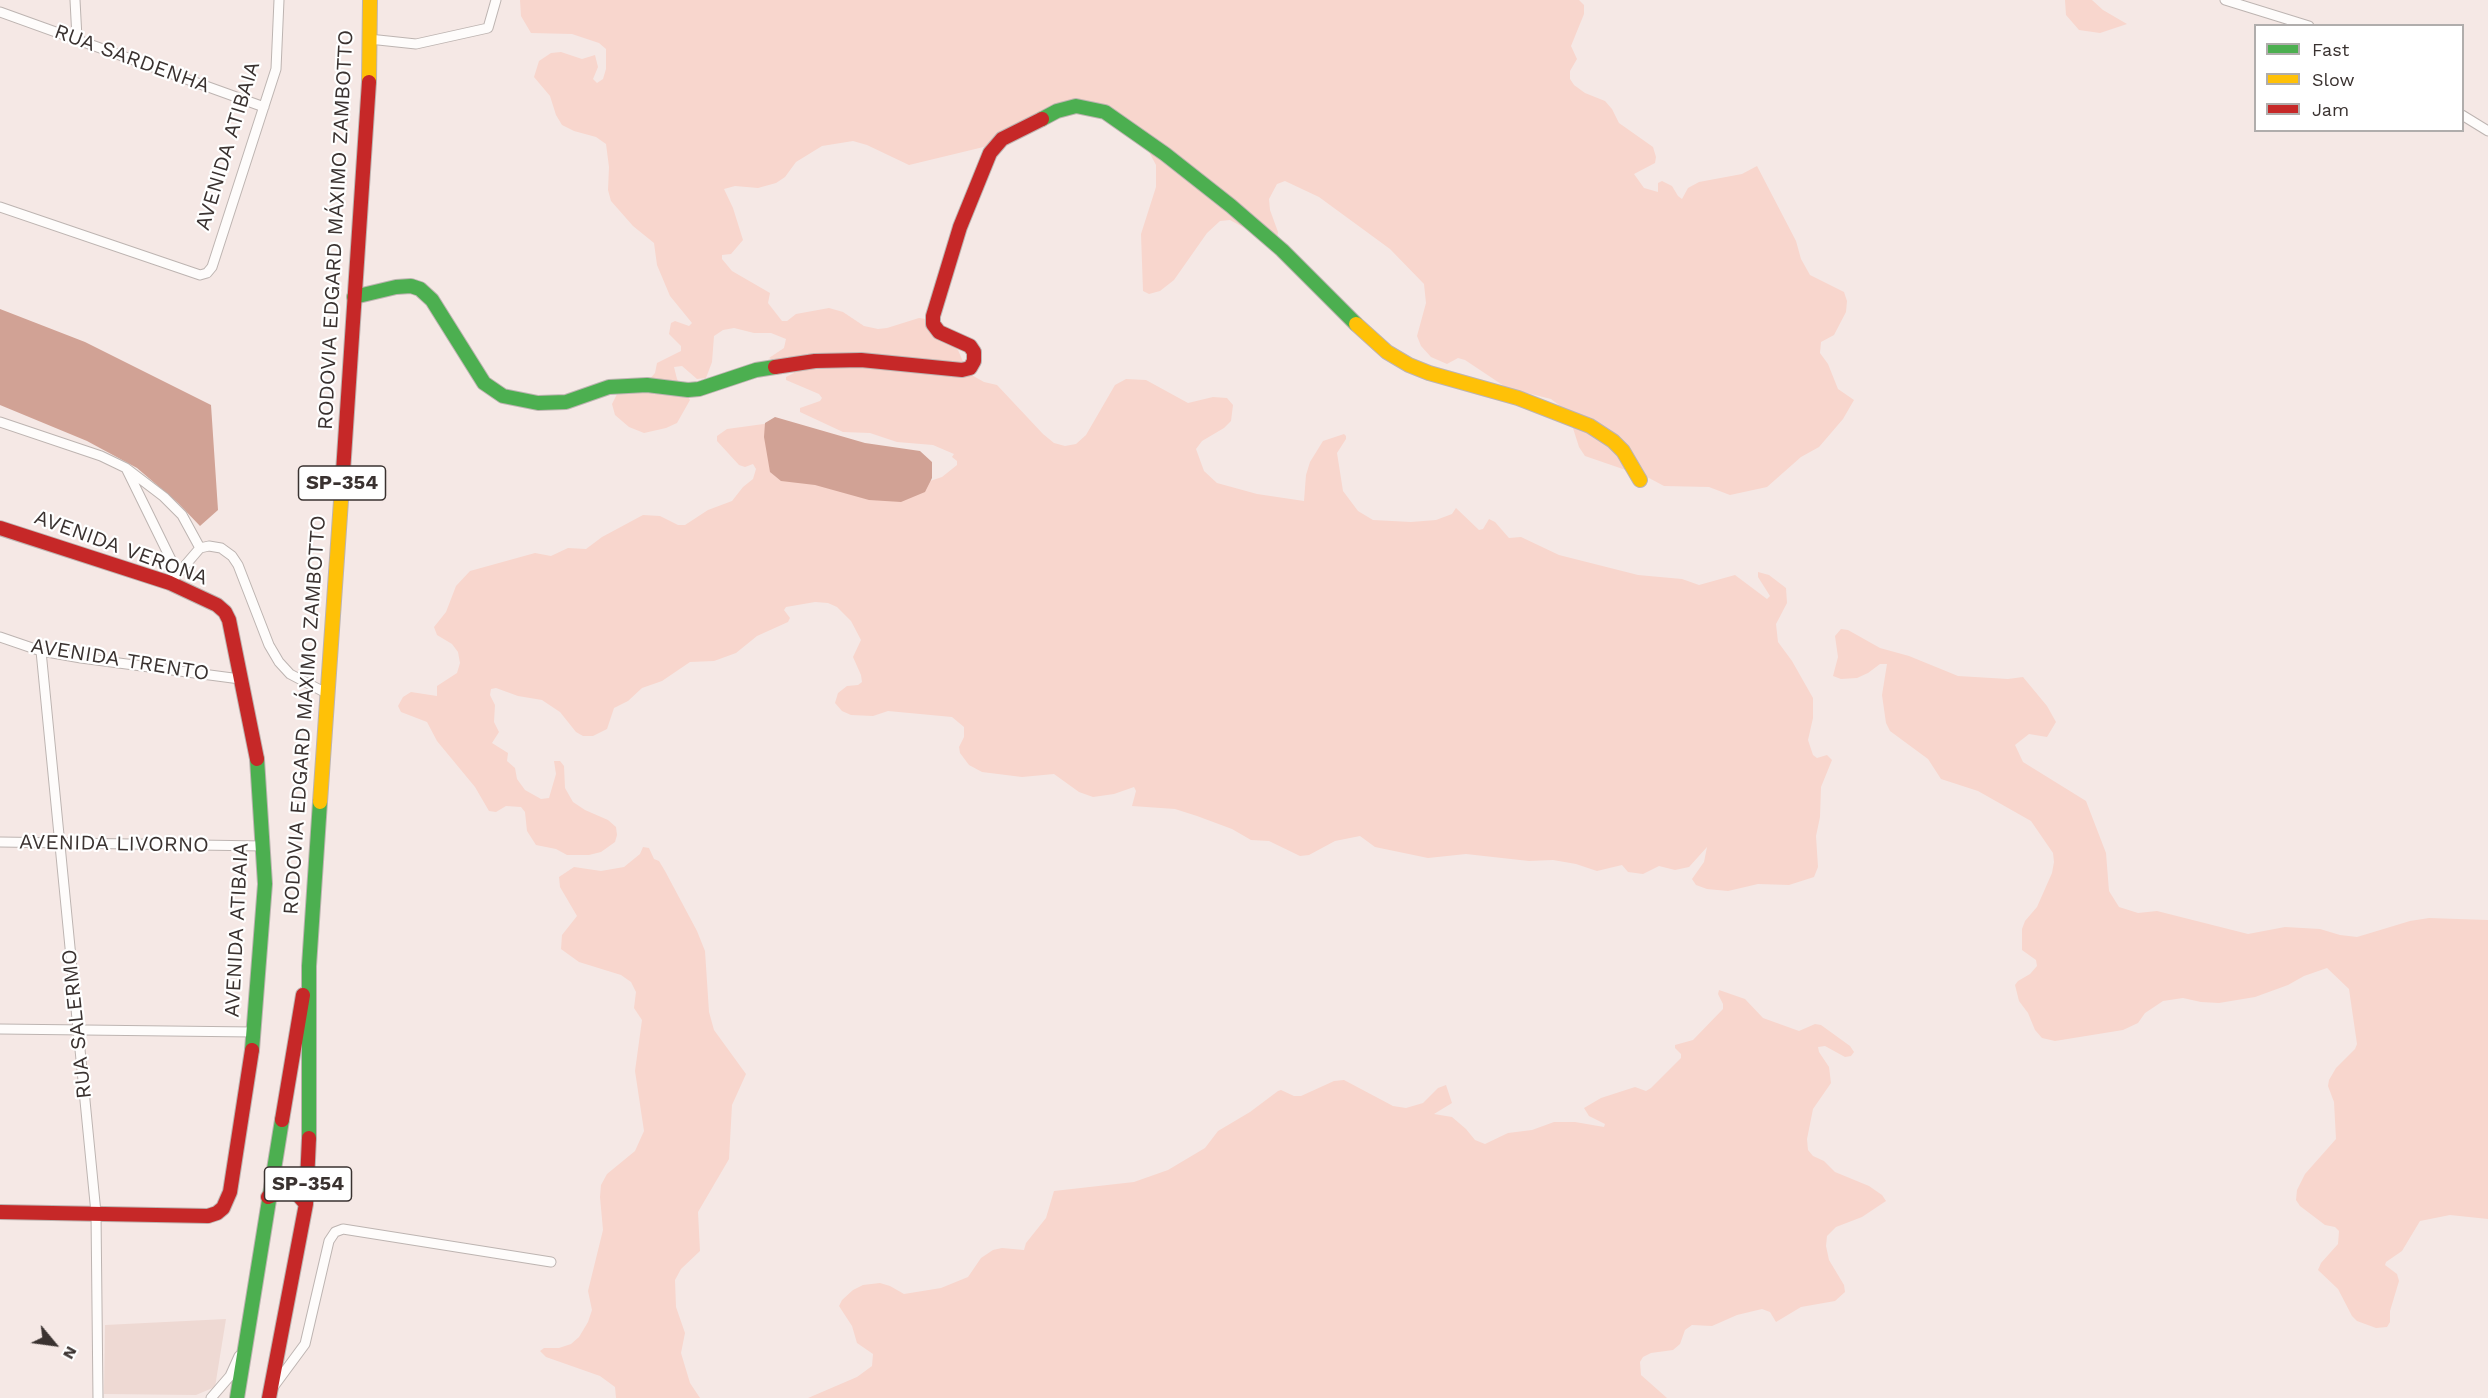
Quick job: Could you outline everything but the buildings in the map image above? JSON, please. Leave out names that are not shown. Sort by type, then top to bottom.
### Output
[{"type":"street","points":[[75,0],[77,38]]},
{"type":"street","name":"AVENIDA ATIBAIA","points":[[0,207],[200,275],[207,273],[212,267],[276,69],[279,0]]},
{"type":"street","name":"RODOVIA EDGARD MÁXIMO ZAMBOTTO","points":[[270,1394],[306,1204],[309,1152],[309,966],[369,83],[370,0]]},
{"type":"street","points":[[369,39],[416,44],[488,28],[496,0]]},
{"type":"street","points":[[2225,0],[2303,24]]},
{"type":"street","name":"RUA SARDENHA","points":[[0,12],[264,107]]},
{"type":"street","points":[[354,297],[396,287],[411,286],[420,289],[432,300],[484,383],[503,396],[538,403],[566,402],[609,387],[647,385],[688,390],[699,389],[756,370],[814,361],[861,360],[962,370],[970,368],[974,361],[974,352],[970,346],[939,332],[933,324],[933,316],[960,227],[990,153],[1002,139],[1057,111],[1076,106],[1091,108],[1106,112],[1165,154],[1231,206],[1282,249],[1351,319],[1387,351],[1429,374],[1518,398],[1590,426],[1613,441],[1623,451],[1640,480]]},
{"type":"street","points":[[2464,116],[2488,131]]},
{"type":"street","points":[[0,422],[101,456],[126,468],[164,497],[182,515],[200,548]]},
{"type":"street","points":[[126,468],[174,579],[200,548],[209,546],[221,548],[232,556],[238,565],[269,645],[279,662],[290,674],[328,694]]},
{"type":"street","name":"AVENIDA VERONA","points":[[0,528],[174,579],[225,612]]},
{"type":"street","name":"AVENIDA ATIBAIA","points":[[96,1213],[208,1216],[217,1213],[227,1202],[232,1181],[250,1072],[265,884],[257,759],[229,620],[225,612]]},
{"type":"street","name":"AVENIDA TRENTO","points":[[0,637],[41,651],[240,679]]},
{"type":"street","name":"RUA SALERMO","points":[[41,651],[96,1213],[98,1398]]},
{"type":"street","name":"AVENIDA LIVORNO","points":[[0,842],[264,846]]},
{"type":"street","name":"RODOVIA EDGARD MÁXIMO ZAMBOTTO","points":[[237,1398],[268,1197],[309,966]]},
{"type":"street","points":[[0,1029],[253,1032]]},
{"type":"street","points":[[268,1197],[282,1191],[290,1191],[298,1195],[306,1204]]},
{"type":"street","points":[[0,1212],[96,1213]]},
{"type":"street","points":[[270,1394],[305,1344],[329,1241],[335,1232],[343,1229],[551,1262]]},
{"type":"street","points":[[211,1398],[230,1376],[244,1346]]},
{"type":"shaded area","points":[[520,0],[1579,0],[1584,5],[1584,14],[1571,46],[1577,59],[1570,71],[1570,79],[1585,93],[1605,101],[1619,123],[1653,147],[1655,163],[1634,174],[1644,188],[1658,192],[1658,183],[1662,181],[1672,186],[1682,199],[1688,188],[1699,182],[1742,174],[1757,166],[1796,241],[1801,259],[1810,275],[1844,292],[1847,301],[1846,312],[1834,335],[1821,342],[1820,353],[1828,364],[1838,389],[1854,400],[1843,419],[1819,447],[1801,457],[1767,487],[1730,495],[1709,487],[1664,486],[1649,478],[1585,456],[1579,447],[1571,422],[1559,405],[1551,399],[1507,388],[1465,360],[1458,358],[1447,364],[1431,357],[1421,346],[1417,336],[1426,303],[1424,284],[1390,249],[1319,197],[1285,181],[1277,184],[1269,199],[1270,210],[1278,232],[1277,239],[1265,239],[1230,220],[1220,221],[1207,233],[1174,280],[1160,291],[1149,294],[1143,291],[1141,234],[1156,187],[1156,165],[1149,152],[1132,136],[1085,104],[996,144],[909,165],[867,145],[853,141],[822,146],[796,162],[785,177],[776,183],[758,188],[735,186],[724,189],[733,208],[743,240],[731,254],[722,255],[722,259],[732,271],[770,293],[768,303],[782,321],[787,321],[796,314],[829,308],[843,312],[864,326],[878,329],[919,318],[926,319],[958,350],[968,373],[984,382],[997,385],[1054,443],[1065,446],[1076,444],[1086,435],[1115,385],[1126,379],[1146,380],[1188,403],[1213,397],[1227,398],[1233,405],[1231,421],[1202,441],[1196,449],[1204,471],[1217,483],[1257,494],[1304,501],[1306,475],[1310,462],[1323,441],[1344,434],[1346,439],[1337,453],[1343,491],[1358,511],[1373,520],[1411,522],[1436,520],[1452,514],[1456,508],[1479,530],[1483,529],[1489,519],[1495,522],[1509,538],[1521,537],[1559,555],[1638,575],[1682,579],[1699,585],[1735,575],[1767,599],[1770,596],[1758,577],[1758,572],[1769,575],[1786,588],[1787,603],[1776,624],[1778,642],[1792,661],[1813,698],[1813,718],[1808,740],[1813,755],[1817,758],[1827,755],[1832,760],[1821,787],[1820,817],[1816,836],[1818,867],[1814,877],[1789,885],[1758,884],[1728,891],[1707,889],[1696,885],[1692,879],[1704,862],[1707,847],[1689,867],[1675,870],[1659,866],[1643,874],[1628,872],[1622,865],[1597,871],[1553,860],[1529,861],[1466,854],[1428,858],[1375,847],[1360,836],[1335,841],[1309,855],[1300,856],[1269,841],[1251,840],[1232,829],[1175,809],[1132,806],[1136,791],[1134,787],[1114,794],[1093,797],[1079,792],[1054,774],[1022,777],[982,772],[969,765],[960,753],[959,747],[964,737],[964,727],[952,717],[888,711],[873,716],[851,715],[842,711],[835,703],[838,693],[847,686],[858,685],[862,682],[853,657],[861,640],[851,621],[837,607],[828,603],[815,602],[786,607],[784,610],[790,618],[788,622],[757,636],[736,653],[714,661],[690,662],[662,681],[642,688],[628,701],[614,708],[607,729],[593,736],[583,736],[576,732],[560,712],[542,700],[518,696],[496,688],[491,689],[490,695],[495,705],[494,722],[499,732],[492,743],[508,753],[507,761],[515,768],[517,779],[525,790],[541,799],[549,798],[556,774],[554,761],[560,761],[564,766],[565,788],[573,802],[608,820],[616,827],[615,842],[601,852],[589,855],[567,855],[556,849],[536,845],[527,831],[525,812],[521,807],[506,806],[496,812],[489,811],[475,787],[437,741],[427,722],[401,712],[398,706],[403,697],[411,692],[437,696],[437,686],[457,673],[460,663],[458,652],[452,644],[437,635],[434,627],[446,612],[456,586],[470,571],[535,553],[551,556],[568,548],[586,549],[602,537],[643,515],[660,516],[678,525],[685,525],[708,510],[732,501],[753,479],[756,469],[753,464],[745,467],[739,465],[717,441],[717,436],[727,429],[771,423],[924,483],[942,477],[957,465],[957,461],[952,457],[954,454],[933,445],[897,442],[870,433],[843,432],[800,412],[800,408],[820,401],[822,398],[819,394],[786,380],[786,377],[794,371],[769,358],[784,348],[786,339],[771,333],[754,333],[734,328],[723,330],[714,336],[712,362],[706,378],[697,379],[682,366],[674,367],[677,379],[690,400],[677,423],[644,433],[629,427],[615,415],[612,404],[619,390],[648,381],[655,373],[657,363],[681,351],[681,346],[669,334],[671,323],[675,321],[689,326],[692,323],[670,296],[657,265],[654,243],[633,226],[611,201],[608,190],[609,167],[606,144],[596,137],[562,125],[550,96],[534,77],[539,61],[551,53],[561,52],[582,59],[595,55],[598,67],[593,79],[597,83],[603,79],[606,69],[606,49],[599,43],[572,34],[531,33],[521,16]]},
{"type":"shaded area","points":[[2065,0],[2092,0],[2103,10],[2127,24],[2100,33],[2079,30],[2066,15]]},
{"type":"shaded area","points":[[0,309],[85,342],[211,405],[218,510],[200,526],[178,503],[137,468],[87,441],[0,405]]},
{"type":"shaded area","points":[[775,417],[865,443],[920,451],[932,462],[932,478],[925,492],[901,502],[869,500],[815,485],[781,481],[770,472],[764,437],[765,423]]},
{"type":"shaded area","points":[[1841,629],[1848,630],[1880,648],[1909,656],[1958,676],[2008,679],[2023,677],[2047,706],[2056,722],[2047,737],[2029,734],[2015,745],[2023,762],[2086,801],[2106,853],[2109,891],[2119,907],[2138,913],[2157,911],[2248,934],[2285,927],[2320,929],[2357,937],[2410,921],[2429,918],[2488,920],[2488,1219],[2450,1215],[2420,1221],[2402,1251],[2385,1265],[2397,1274],[2399,1281],[2387,1327],[2376,1328],[2357,1321],[2338,1289],[2318,1270],[2321,1263],[2338,1244],[2339,1231],[2335,1227],[2325,1225],[2300,1206],[2296,1200],[2297,1190],[2305,1174],[2336,1139],[2334,1102],[2328,1086],[2329,1080],[2336,1068],[2357,1044],[2349,989],[2327,968],[2255,997],[2219,1003],[2183,998],[2163,1001],[2145,1013],[2138,1023],[2123,1030],[2055,1041],[2042,1038],[2019,1001],[2015,985],[2037,966],[2036,960],[2022,950],[2022,929],[2025,921],[2037,907],[2052,873],[2053,853],[2031,821],[1978,791],[1941,779],[1928,759],[1890,731],[1886,723],[1882,695],[1887,664],[1880,664],[1857,678],[1841,679],[1833,676],[1838,657],[1835,636]]},
{"type":"shaded area","points":[[643,847],[649,848],[654,859],[659,861],[697,931],[705,951],[709,1012],[714,1030],[746,1074],[732,1105],[729,1159],[698,1212],[700,1251],[681,1269],[675,1280],[676,1307],[685,1333],[681,1353],[690,1383],[700,1398],[616,1398],[615,1387],[600,1376],[546,1357],[540,1351],[544,1348],[559,1348],[571,1344],[579,1337],[588,1322],[592,1310],[588,1291],[603,1230],[601,1185],[607,1174],[635,1151],[644,1131],[635,1071],[642,1020],[634,1008],[636,992],[631,982],[621,975],[579,962],[561,949],[562,935],[577,916],[560,887],[559,877],[574,867],[601,871],[624,867],[640,854]]},
{"type":"shaded area","points":[[1719,990],[1745,999],[1763,1018],[1799,1031],[1815,1024],[1821,1025],[1850,1046],[1854,1052],[1851,1056],[1845,1057],[1825,1046],[1818,1047],[1829,1067],[1831,1083],[1813,1109],[1807,1139],[1808,1150],[1835,1172],[1869,1186],[1882,1195],[1886,1201],[1862,1217],[1836,1227],[1827,1236],[1826,1246],[1829,1260],[1844,1285],[1845,1292],[1835,1301],[1801,1307],[1776,1322],[1770,1312],[1762,1309],[1737,1315],[1712,1326],[1692,1325],[1685,1330],[1680,1344],[1673,1350],[1651,1353],[1643,1357],[1640,1362],[1641,1375],[1667,1398],[808,1398],[857,1377],[872,1366],[873,1354],[857,1343],[852,1326],[839,1306],[853,1290],[863,1285],[880,1283],[904,1294],[941,1288],[968,1277],[981,1258],[993,1250],[1002,1248],[1024,1250],[1026,1243],[1046,1218],[1054,1191],[1134,1182],[1168,1170],[1205,1148],[1218,1131],[1250,1112],[1278,1091],[1301,1096],[1334,1081],[1344,1080],[1393,1106],[1406,1108],[1423,1103],[1438,1088],[1446,1085],[1452,1103],[1434,1114],[1452,1117],[1475,1140],[1485,1144],[1508,1133],[1532,1130],[1554,1122],[1575,1122],[1604,1127],[1605,1124],[1589,1116],[1584,1108],[1601,1098],[1635,1087],[1646,1091],[1651,1088],[1681,1058],[1675,1045],[1693,1040],[1723,1009],[1718,994]]},
{"type":"shaded area","points":[[226,1319],[215,1387],[196,1395],[104,1394],[105,1325]]},
{"type":"traffic: fast","points":[[1042,119],[1057,111],[1076,106],[1105,112],[1165,154],[1231,206],[1282,250],[1356,324]]},
{"type":"traffic: fast","points":[[354,297],[396,287],[411,286],[420,289],[432,300],[484,383],[503,396],[538,403],[566,402],[609,387],[647,385],[688,390],[699,389],[756,370],[775,367]]},
{"type":"traffic: fast","points":[[252,1050],[265,884],[257,759]]},
{"type":"traffic: fast","points":[[309,1138],[309,966],[320,802]]},
{"type":"traffic: fast","points":[[237,1398],[282,1120]]},
{"type":"traffic: slow","points":[[369,82],[370,0]]},
{"type":"traffic: slow","points":[[1356,324],[1387,352],[1409,365],[1429,373],[1518,398],[1590,426],[1613,441],[1623,451],[1640,480]]},
{"type":"traffic: slow","points":[[320,802],[343,472]]},
{"type":"traffic: jam","points":[[343,472],[369,82]]},
{"type":"traffic: jam","points":[[775,367],[815,361],[861,360],[962,370],[970,368],[974,361],[974,352],[970,346],[939,332],[933,324],[933,316],[960,227],[990,153],[1002,139],[1042,119]]},
{"type":"traffic: jam","points":[[0,528],[170,583],[217,605],[225,612],[229,620],[257,759]]},
{"type":"traffic: jam","points":[[282,1120],[303,995]]},
{"type":"traffic: jam","points":[[0,1212],[208,1216],[217,1213],[223,1208],[230,1192],[252,1050]]},
{"type":"traffic: jam","points":[[269,1398],[306,1204],[309,1138]]},
{"type":"traffic: jam","points":[[268,1197],[282,1191],[290,1191],[298,1195],[306,1204]]}]
